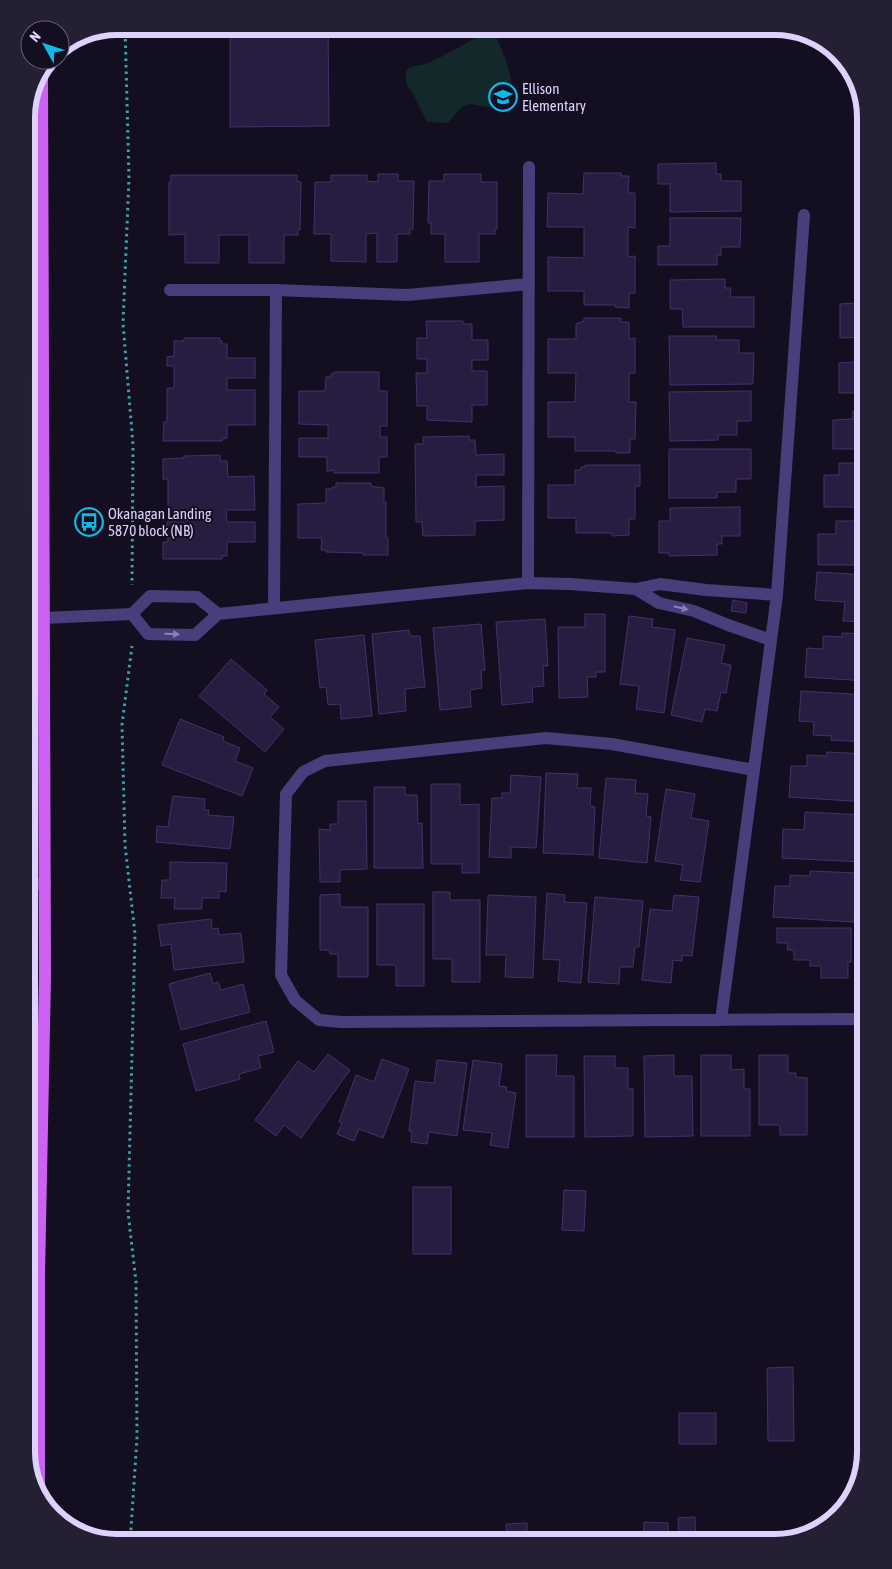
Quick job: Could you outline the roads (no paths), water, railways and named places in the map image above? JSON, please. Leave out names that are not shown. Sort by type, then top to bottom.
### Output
[{"type":"main road","points":[[35,1455],[45,976],[42,84]]},
{"type":"main road","points":[[35,1288],[39,1274]]},
{"type":"street","points":[[528,584],[529,167]]},
{"type":"street","points":[[721,1020],[777,595],[804,215]]},
{"type":"street","points":[[170,290],[276,290],[407,295],[529,284]]},
{"type":"street","points":[[274,608],[276,290]]},
{"type":"street","points":[[132,614],[148,634],[195,635],[218,614],[528,584],[570,584],[636,589],[660,584],[706,590],[777,595]]},
{"type":"street","points":[[636,589],[659,603],[694,611],[771,640]]},
{"type":"street","points":[[44,618],[132,614],[150,596],[197,597],[218,614]]},
{"type":"street","points":[[754,770],[612,744],[546,738],[325,761],[302,772],[286,794],[281,974],[295,1000],[319,1020],[351,1022],[857,1019]]},
{"type":"street","points":[[35,884],[45,884]]},
{"type":"place","name":"Ellison Elementary","points":[[503,97]]},
{"type":"place","name":"Okanagan Landing 5870 block (NB)","points":[[89,522]]}]
